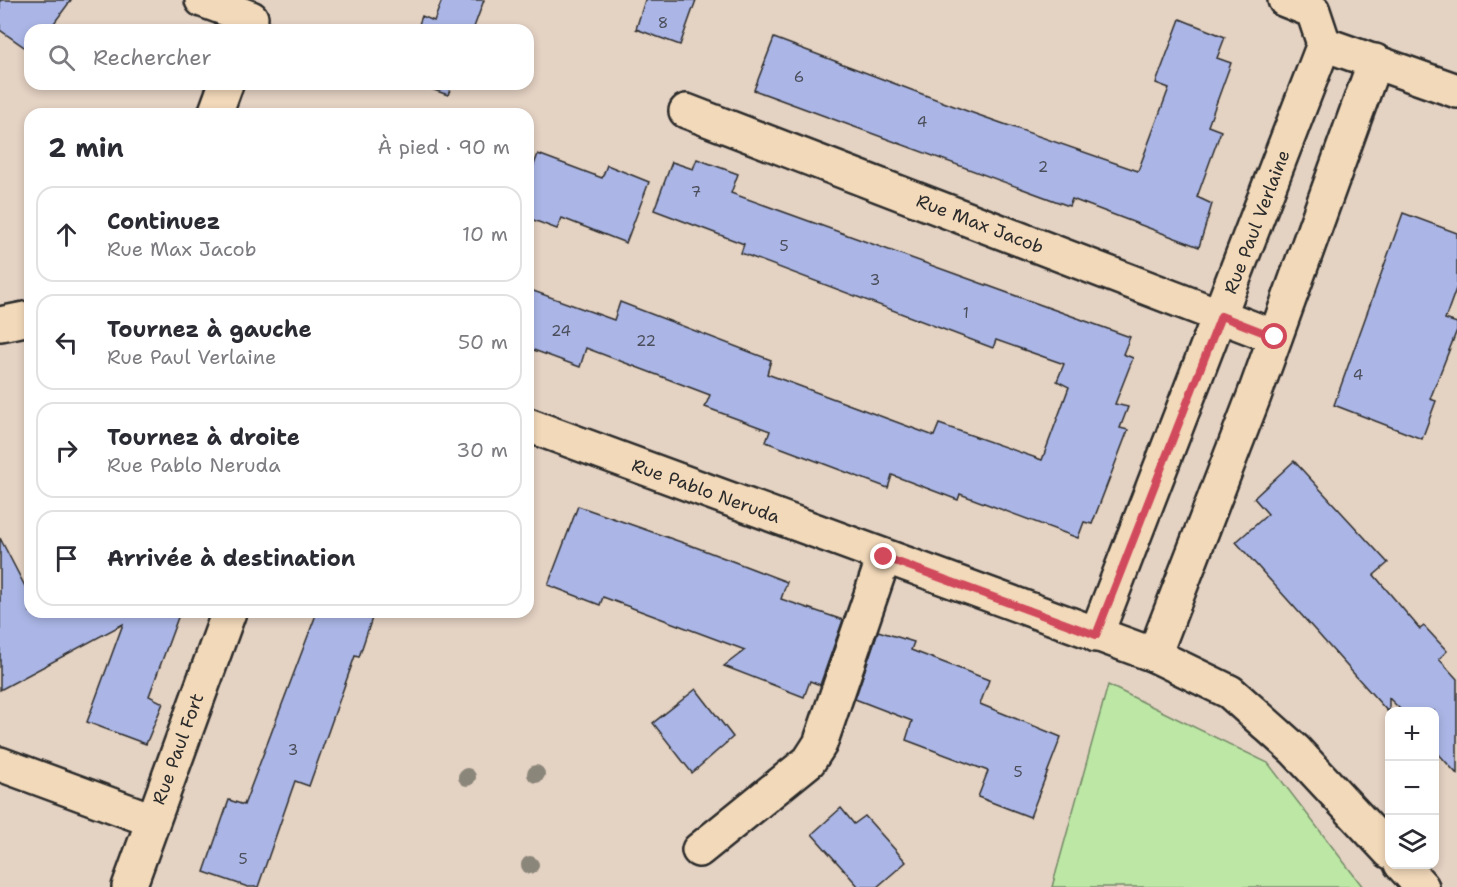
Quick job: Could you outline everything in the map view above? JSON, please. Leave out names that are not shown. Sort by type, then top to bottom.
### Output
[{"type":"street","points":[[202,0],[252,16]]},
{"type":"street","points":[[1285,0],[1313,11],[1324,44],[1457,91]]},
{"type":"street","name":"Rue Paul Verlaine","points":[[1096,635],[1221,316],[1324,44]]},
{"type":"street","points":[[1154,655],[1275,337],[1375,62]]},
{"type":"street","points":[[217,108],[224,90]]},
{"type":"street","name":"Rue Max Jacob","points":[[686,111],[1275,337]]},
{"type":"street","points":[[0,324],[24,319]]},
{"type":"street","name":"Rue Pablo Neruda","points":[[534,427],[1154,655],[1230,692],[1295,750],[1385,848]]},
{"type":"street","points":[[699,850],[809,761],[820,744],[884,557]]},
{"type":"street","name":"Rue Paul Fort","points":[[129,887],[227,618]]},
{"type":"street","points":[[0,764],[152,820]]},
{"type":"street","points":[[1406,869],[1422,887]]},
{"type":"green space","points":[[1108,685],[1268,763],[1363,887],[1052,887]]},
{"type":"building","points":[[0,0],[71,0],[53,24],[24,24],[24,47],[0,30]]},
{"type":"building","points":[[442,0],[484,0],[475,24],[419,24],[422,16],[434,21]]},
{"type":"building","points":[[645,0],[696,0],[680,45],[636,29]]},
{"type":"building","points":[[1180,19],[1225,37],[1217,58],[1231,63],[1208,126],[1221,131],[1197,197],[1212,204],[1199,247],[1072,199],[1069,206],[754,90],[774,38],[967,111],[1138,171],[1169,88],[1156,83]]},
{"type":"building","points":[[434,90],[450,90],[448,95]]},
{"type":"building","points":[[538,154],[602,178],[607,165],[649,182],[626,243],[562,218],[557,229],[534,220],[534,165]]},
{"type":"building","points":[[697,159],[738,174],[731,193],[1130,337],[1123,354],[1133,358],[1115,404],[1128,407],[1120,428],[1128,430],[1092,524],[1084,522],[1078,538],[960,494],[958,500],[892,475],[888,488],[766,442],[770,431],[705,407],[710,395],[586,348],[580,367],[534,350],[534,291],[614,320],[620,302],[771,360],[767,374],[934,436],[939,424],[1042,460],[1069,387],[1057,381],[1064,364],[996,340],[993,348],[741,253],[744,244],[654,210],[672,162],[693,169]]},
{"type":"building","points":[[1403,213],[1457,233],[1457,286],[1445,319],[1457,323],[1457,330],[1430,399],[1436,401],[1422,439],[1334,405]]},
{"type":"building","points":[[1294,461],[1388,563],[1374,575],[1420,629],[1424,626],[1447,651],[1439,659],[1457,679],[1457,774],[1439,754],[1439,707],[1398,707],[1389,698],[1389,707],[1385,709],[1236,542],[1268,514],[1254,498]]},
{"type":"building","points":[[578,506],[787,582],[781,599],[843,620],[820,685],[810,681],[804,697],[724,666],[745,650],[603,597],[600,605],[548,585]]},
{"type":"building","points":[[0,538],[24,584],[24,618],[178,618],[149,696],[163,703],[146,744],[87,722],[123,624],[0,690]]},
{"type":"building","points":[[315,618],[372,618],[359,657],[355,656],[309,786],[295,781],[258,887],[248,887],[204,872],[229,800],[244,805]]},
{"type":"building","points":[[878,631],[914,642],[911,650],[989,680],[980,704],[1061,737],[1030,817],[978,797],[988,771],[906,740],[912,721],[855,699]]},
{"type":"building","points":[[696,689],[733,737],[692,773],[653,723]]},
{"type":"building","points":[[841,808],[854,824],[865,816],[906,862],[877,887],[859,887],[812,834]]},
{"type":"route","points":[[884,557],[1096,635],[1221,316],[1275,337]]}]
